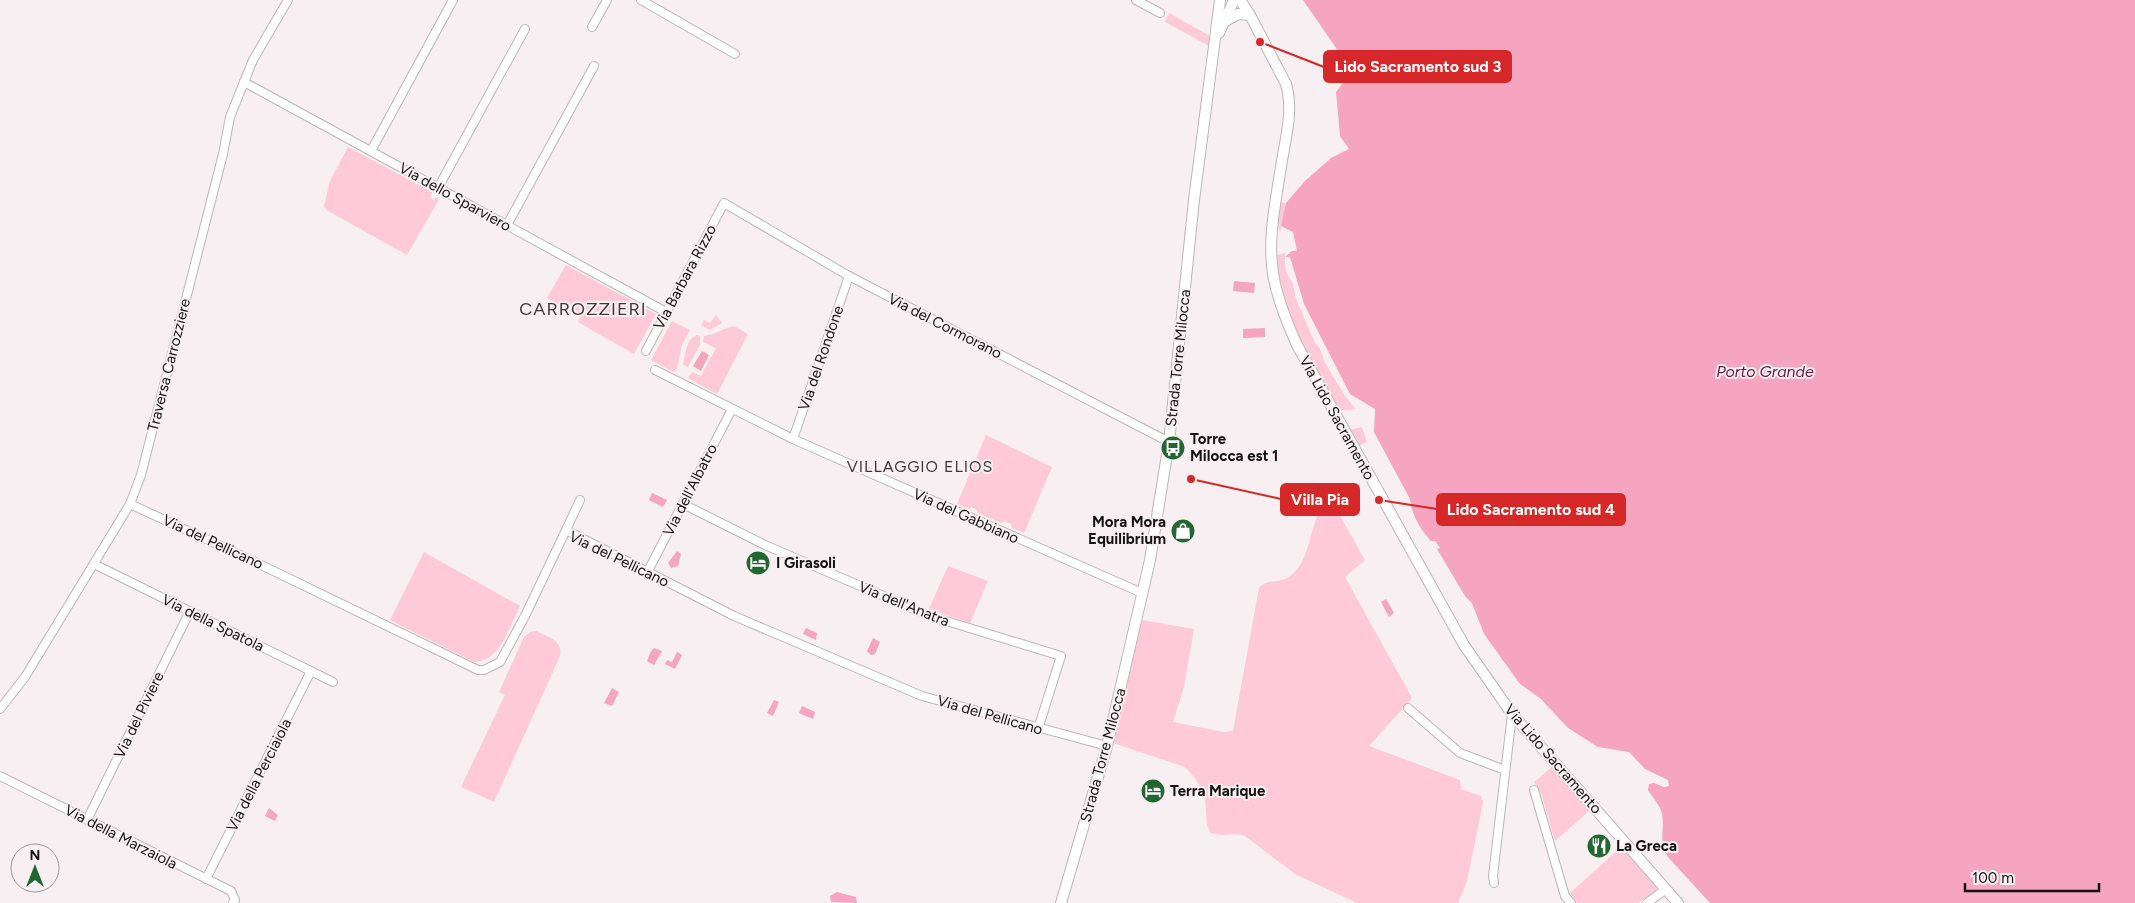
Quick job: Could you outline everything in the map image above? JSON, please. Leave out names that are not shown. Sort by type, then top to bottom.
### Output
[{"type":"street","name":"Traversa Carrozziere","points":[[0,708],[25,678],[130,504],[146,456],[223,154],[230,117],[261,46],[288,0]]},
{"type":"street","points":[[370,151],[453,0]]},
{"type":"street","points":[[592,27],[607,0]]},
{"type":"street","points":[[641,0],[735,54]]},
{"type":"street","points":[[1136,0],[1160,13]]},
{"type":"street","name":"Strada Torre Milocca","points":[[1061,903],[1107,746],[1150,560],[1169,442],[1196,182],[1220,0]]},
{"type":"street","points":[[1215,41],[1234,0]]},
{"type":"street","name":"Via Lido Sacramento","points":[[1240,0],[1250,15],[1286,84],[1290,104],[1272,222],[1271,240],[1274,282],[1282,312],[1315,378],[1464,645],[1512,714],[1678,903]]},
{"type":"street","points":[[1224,23],[1238,14],[1250,15]]},
{"type":"street","points":[[438,188],[525,29]]},
{"type":"street","points":[[507,225],[594,66]]},
{"type":"street","name":"Via dello Sparviero","points":[[244,82],[666,312]]},
{"type":"street","name":"Via del Cormorano","points":[[724,203],[849,276],[1169,442]]},
{"type":"street","name":"Via Barbara Rizzo","points":[[646,351],[724,203]]},
{"type":"street","name":"Via del Rondone","points":[[793,439],[849,276]]},
{"type":"street","name":"Via del Gabbiano","points":[[655,370],[793,439],[1142,593]]},
{"type":"street","name":"Via dell'Albatro","points":[[648,571],[732,410]]},
{"type":"street","points":[[566,530],[580,500]]},
{"type":"street","name":"Via del Pellicano","points":[[130,504],[251,560],[478,670],[484,670],[500,662],[525,616],[566,530],[734,616],[922,696],[1038,729],[1107,746]]},
{"type":"street","name":"Via dell'Anatra","points":[[683,504],[765,545],[930,616],[1061,656],[1038,729]]},
{"type":"street","name":"Via della Spatola","points":[[94,564],[333,682]]},
{"type":"street","name":"Via del Piviere","points":[[87,820],[190,611]]},
{"type":"street","name":"Via della Perciaiola","points":[[206,879],[312,671]]},
{"type":"street","points":[[1408,708],[1460,753],[1505,770]]},
{"type":"street","points":[[1494,883],[1493,876],[1512,714]]},
{"type":"street","name":"Via della Marzaiola","points":[[0,776],[231,891],[235,900],[233,903]]},
{"type":"street","points":[[1534,790],[1565,896],[1571,903]]},
{"type":"street","points":[[1647,903],[1666,889]]},
{"type":"shaded area","points":[[1169,13],[1210,36],[1209,46],[1165,22]]},
{"type":"shaded area","points":[[348,147],[432,192],[430,198],[434,200],[436,197],[439,199],[407,255],[326,210],[324,206],[330,181]]},
{"type":"shaded area","points":[[1280,202],[1286,203],[1280,233],[1278,222]]},
{"type":"shaded area","points":[[1285,253],[1285,270],[1293,284],[1296,299],[1315,343],[1345,396],[1356,409],[1338,411],[1293,326],[1282,297],[1279,281],[1277,255]]},
{"type":"shaded area","points":[[566,265],[656,314],[634,354],[578,322],[580,317],[547,298]]},
{"type":"shaded area","points":[[716,315],[722,323],[710,330],[701,325],[704,320],[710,323]]},
{"type":"shaded area","points":[[672,321],[690,330],[682,345],[677,369],[674,372],[651,360]]},
{"type":"shaded area","points":[[734,326],[748,334],[717,394],[688,378],[692,372],[701,376],[716,348],[703,342],[704,336]]},
{"type":"shaded area","points":[[697,335],[700,336],[700,345],[688,367],[683,365],[687,348],[690,340]]},
{"type":"shaded area","points":[[1362,427],[1367,442],[1358,446],[1348,430]]},
{"type":"shaded area","points":[[986,435],[1052,467],[1024,533],[1012,528],[1011,524],[1005,521],[1001,523],[978,513],[972,507],[969,509],[957,504]]},
{"type":"shaded area","points":[[1330,498],[1365,560],[1345,577],[1412,698],[1369,746],[1460,780],[1461,789],[1481,796],[1483,802],[1467,881],[1458,903],[1357,903],[1295,874],[1245,836],[1211,833],[1207,826],[1205,797],[1195,778],[1185,767],[1113,743],[1142,620],[1194,629],[1184,687],[1173,722],[1223,732],[1233,731],[1259,588],[1268,582],[1287,578],[1298,568],[1307,551],[1319,513],[1323,505]]},
{"type":"shaded area","points":[[424,552],[520,606],[503,642],[491,656],[474,662],[390,620]]},
{"type":"shaded area","points":[[948,566],[988,581],[970,623],[929,609]]},
{"type":"shaded area","points":[[536,631],[550,637],[557,643],[560,656],[494,802],[461,787],[505,695],[499,692],[524,637],[530,632]]},
{"type":"shaded area","points":[[1552,767],[1590,810],[1555,841],[1541,793],[1534,782]]},
{"type":"shaded area","points":[[1621,847],[1658,887],[1652,895],[1637,903],[1577,903],[1570,893]]},
{"type":"water","name":"Porto Grande","points":[[1303,0],[2135,0],[2135,903],[1710,903],[1668,857],[1665,851],[1662,840],[1663,820],[1661,811],[1648,790],[1649,784],[1654,783],[1664,787],[1669,786],[1668,780],[1645,769],[1629,752],[1598,747],[1568,728],[1541,699],[1520,684],[1484,634],[1472,603],[1465,596],[1437,549],[1440,548],[1435,541],[1431,541],[1427,537],[1414,516],[1410,499],[1374,432],[1375,409],[1350,394],[1304,304],[1290,257],[1285,257],[1292,251],[1297,251],[1293,232],[1281,226],[1286,203],[1304,182],[1331,158],[1349,149],[1340,136],[1336,92],[1352,71]]},
{"type":"water","points":[[1234,281],[1255,283],[1254,293],[1233,291]]},
{"type":"water","points":[[1265,328],[1265,337],[1243,338],[1243,329]]},
{"type":"water","points":[[702,351],[709,355],[701,371],[693,366]]},
{"type":"water","points":[[652,493],[667,500],[663,507],[649,500]]},
{"type":"water","points":[[677,551],[681,554],[678,566],[671,568],[668,563]]},
{"type":"water","points":[[1386,599],[1394,613],[1389,617],[1381,602]]},
{"type":"water","points":[[806,628],[817,633],[816,640],[803,634]]},
{"type":"water","points":[[873,638],[880,642],[875,654],[871,655],[867,651]]},
{"type":"water","points":[[654,648],[662,651],[654,665],[647,661]]},
{"type":"water","points":[[677,652],[682,655],[675,669],[665,664],[667,660],[672,662]]},
{"type":"water","points":[[612,688],[619,692],[612,706],[604,703]]},
{"type":"water","points":[[774,700],[779,702],[773,716],[767,713]]},
{"type":"water","points":[[802,706],[815,712],[813,719],[799,713]]},
{"type":"water","points":[[269,808],[278,815],[275,821],[265,816]]},
{"type":"water","points":[[837,892],[856,897],[857,903],[831,902],[830,896]]},
{"type":"place","name":"Lido Sacramento sud 3","points":[[1260,42]]},
{"type":"place","name":"Torre Milocca est 1","points":[[1173,448]]},
{"type":"place","name":"Villa Pia","points":[[1191,479]]},
{"type":"place","name":"Lido Sacramento sud 4","points":[[1379,500]]},
{"type":"place","name":"Mora Mora Equilibrium","points":[[1183,531]]},
{"type":"place","name":"I Girasoli","points":[[758,563]]},
{"type":"place","name":"Terra Marique","points":[[1153,791]]},
{"type":"place","name":"La Greca","points":[[1599,846]]},
{"type":"district","name":"CARROZZIERI","points":[[583,309]]},
{"type":"district","name":"VILLAGGIO ELIOS","points":[[920,466]]}]
